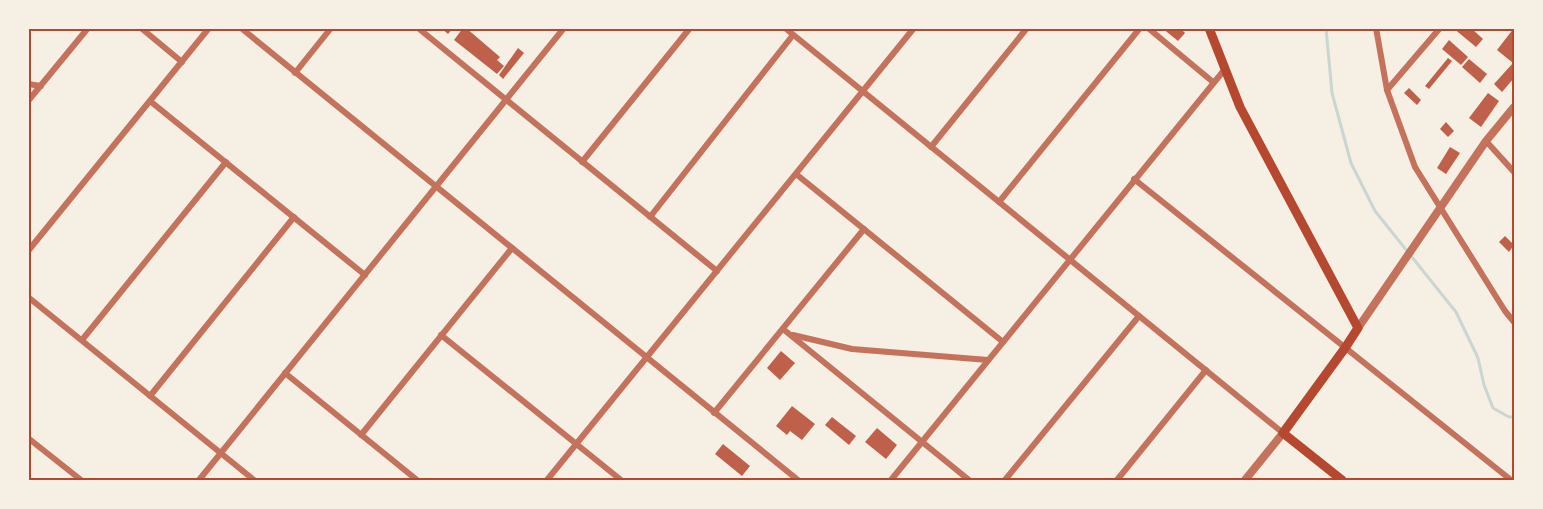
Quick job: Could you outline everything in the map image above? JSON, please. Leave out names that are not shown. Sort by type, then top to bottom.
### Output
[{"type":"main road","points":[[1209,28],[1240,106],[1358,328],[1283,433],[1342,480]]},
{"type":"street","points":[[28,101],[88,28]]},
{"type":"street","points":[[141,28],[182,62]]},
{"type":"street","points":[[28,251],[209,28]]},
{"type":"street","points":[[241,28],[798,480]]},
{"type":"street","points":[[295,73],[331,28]]},
{"type":"street","points":[[418,28],[717,271]]},
{"type":"street","points":[[199,480],[564,28]]},
{"type":"street","points":[[582,162],[690,28]]},
{"type":"street","points":[[785,28],[1283,433],[1245,480]]},
{"type":"street","points":[[547,480],[914,28]]},
{"type":"street","points":[[931,147],[1027,28]]},
{"type":"street","points":[[999,202],[1140,28]]},
{"type":"street","points":[[1148,28],[1213,82]]},
{"type":"street","points":[[1376,28],[1387,90],[1415,167],[1505,311],[1515,322]]},
{"type":"street","points":[[1387,90],[1440,28]]},
{"type":"street","points":[[650,217],[794,35]]},
{"type":"street","points":[[891,480],[1225,69]]},
{"type":"street","points":[[28,84],[41,86]]},
{"type":"street","points":[[150,101],[365,275]]},
{"type":"street","points":[[1358,328],[1486,141],[1515,107]]},
{"type":"street","points":[[1486,141],[1515,172]]},
{"type":"street","points":[[82,340],[226,162]]},
{"type":"street","points":[[796,174],[1003,342]]},
{"type":"street","points":[[1134,179],[1510,480]]},
{"type":"street","points":[[150,396],[294,217]]},
{"type":"street","points":[[714,413],[864,229]]},
{"type":"street","points":[[361,435],[512,248]]},
{"type":"street","points":[[28,297],[255,480]]},
{"type":"street","points":[[1005,480],[1139,316]]},
{"type":"street","points":[[783,329],[969,480]]},
{"type":"street","points":[[789,334],[852,349],[988,360]]},
{"type":"street","points":[[441,335],[621,480]]},
{"type":"street","points":[[1117,480],[1206,370]]},
{"type":"street","points":[[285,374],[417,480]]},
{"type":"street","points":[[28,438],[80,480]]},
{"type":"building","points":[[441,28],[453,28],[448,34]]},
{"type":"building","points":[[463,28],[466,28],[500,57],[497,60],[504,66],[497,74],[454,40]]},
{"type":"building","points":[[1162,28],[1180,28],[1185,33],[1178,41]]},
{"type":"building","points":[[1453,28],[1471,28],[1483,39],[1476,47]]},
{"type":"building","points":[[1514,28],[1514,78],[1502,92],[1494,84],[1513,63],[1497,50]]},
{"type":"building","points":[[1449,40],[1468,57],[1461,65],[1442,49]]},
{"type":"building","points":[[518,48],[524,53],[503,79],[499,75]]},
{"type":"building","points":[[1448,58],[1452,61],[1429,89],[1425,86]]},
{"type":"building","points":[[1469,59],[1487,74],[1480,83],[1462,67]]},
{"type":"building","points":[[1409,88],[1421,100],[1417,105],[1404,93]]},
{"type":"building","points":[[1488,93],[1499,101],[1481,127],[1469,118]]},
{"type":"building","points":[[1446,122],[1454,131],[1448,137],[1440,129]]},
{"type":"building","points":[[1450,147],[1460,153],[1446,174],[1437,168]]},
{"type":"building","points":[[1505,236],[1514,245],[1509,252],[1499,242]]},
{"type":"building","points":[[781,351],[795,363],[780,380],[767,368]]},
{"type":"building","points":[[792,406],[815,424],[802,440],[790,431],[787,435],[776,426]]},
{"type":"building","points":[[832,417],[856,436],[849,445],[825,425]]},
{"type":"building","points":[[877,428],[897,445],[886,459],[865,442]]},
{"type":"building","points":[[723,444],[750,466],[742,476],[715,454]]},
{"type":"waterway","points":[[1326,28],[1332,93],[1351,163],[1375,211],[1456,312],[1478,358],[1484,385],[1493,408],[1509,417],[1514,417]]}]
